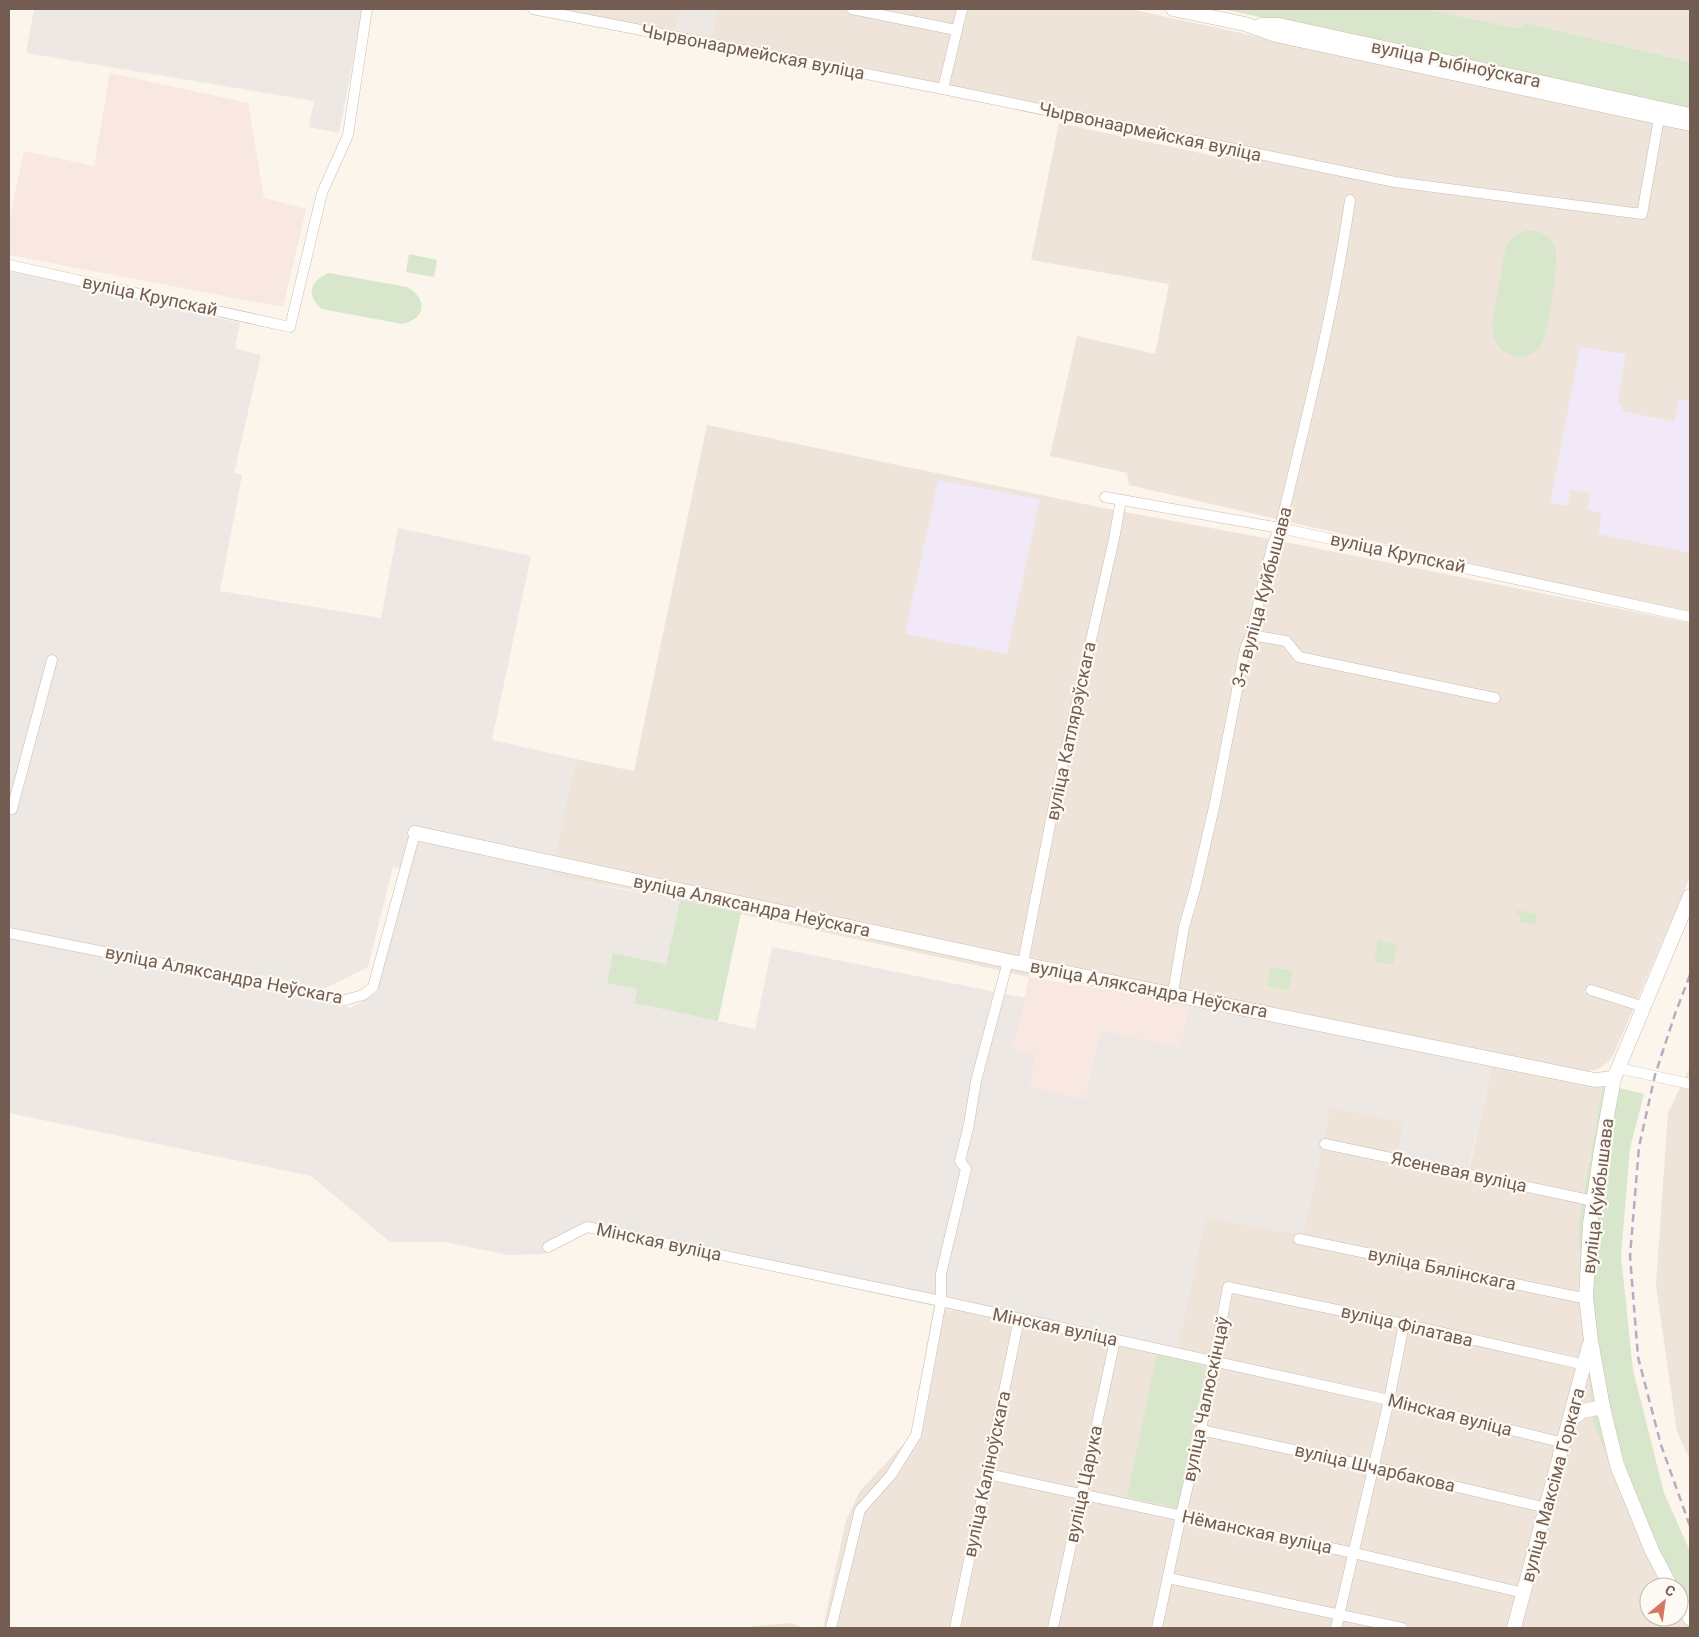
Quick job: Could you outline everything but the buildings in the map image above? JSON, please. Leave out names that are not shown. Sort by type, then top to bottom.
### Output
[{"type":"street","name":"вуліца Крупскай","points":[[9,265],[290,327],[322,193],[348,135],[367,9]]},
{"type":"street","name":"Чырвонаармейская вуліца","points":[[533,9],[943,89],[1395,182],[1642,214],[1663,113]]},
{"type":"street","points":[[852,9],[956,30]]},
{"type":"street","points":[[943,89],[962,9]]},
{"type":"street","name":"вуліца Рыбіноўскага","points":[[1173,9],[1196,11],[1245,24],[1279,26],[1663,113]]},
{"type":"street","points":[[1663,113],[1690,114]]},
{"type":"street","points":[[1663,113],[1690,124]]},
{"type":"street","name":"3-я вуліца Куйбышава","points":[[1173,993],[1184,927],[1215,803],[1245,648],[1251,635],[1273,543],[1280,528],[1314,389],[1333,298],[1350,200]]},
{"type":"street","name":"вуліца Крупскай","points":[[1105,497],[1280,528],[1690,617]]},
{"type":"street","name":"вуліца Катлярэўскага","points":[[1023,963],[1056,794],[1114,539],[1121,500]]},
{"type":"street","points":[[1251,635],[1286,641],[1299,658],[1495,698]]},
{"type":"street","points":[[9,809],[12,809],[52,660]]},
{"type":"street","name":"вуліца Аляксандра Неўскага","points":[[9,933],[345,1000],[363,995],[373,987],[415,833],[1008,960],[1595,1080],[1616,1073],[1690,1084]]},
{"type":"street","name":"вуліца Куйбышава","points":[[1666,1577],[1652,1550],[1617,1465],[1603,1407],[1591,1341],[1586,1297],[1590,1224],[1601,1150],[1616,1073],[1690,896]]},
{"type":"street","points":[[831,1628],[860,1510],[891,1474],[916,1435],[942,1301],[941,1274],[966,1169],[960,1161],[976,1082],[996,1012],[1008,960]]},
{"type":"street","points":[[1591,990],[1644,1007]]},
{"type":"street","name":"Ясеневая вуліца","points":[[1325,1144],[1594,1201]]},
{"type":"street","name":"Мінская вуліца","points":[[548,1247],[587,1228],[942,1301],[1389,1400],[1564,1443]]},
{"type":"street","name":"вуліца Бялінскага","points":[[1299,1239],[1578,1297],[1586,1297]]},
{"type":"street","name":"вуліца Філатава","points":[[1228,1287],[1585,1365]]},
{"type":"street","name":"вуліца Чалюскінцаў","points":[[1157,1628],[1181,1515],[1202,1430],[1228,1287]]},
{"type":"street","name":"вуліца Каліноўскага","points":[[954,1628],[988,1474],[1019,1319]]},
{"type":"street","points":[[1336,1628],[1389,1400],[1404,1324]]},
{"type":"street","name":"вуліца Царука","points":[[1053,1628],[1116,1340]]},
{"type":"street","name":"вуліца Максіма Горкага","points":[[1514,1628],[1591,1341]]},
{"type":"street","points":[[1571,1420],[1582,1411],[1603,1407]]},
{"type":"street","name":"вуліца Шчарбакова","points":[[1202,1430],[1374,1467],[1547,1508]]},
{"type":"street","name":"Нёманская вуліца","points":[[988,1474],[1354,1553],[1524,1593]]},
{"type":"street","points":[[1168,1578],[1402,1628]]},
{"type":"shaded area","points":[[34,9],[363,9],[339,133],[309,127],[314,101],[26,53]]},
{"type":"shaded area","points":[[556,9],[1130,9],[1690,130],[1690,614],[1129,485],[1127,473],[1050,456],[1077,336],[1155,354],[1169,284],[1031,260],[1059,123],[1224,158],[1227,152]]},
{"type":"shaded area","points":[[680,9],[718,9],[712,41],[674,33]]},
{"type":"shaded area","points":[[1426,9],[1690,9],[1690,62],[1527,23],[1516,28]]},
{"type":"shaded area","points":[[110,73],[248,103],[264,198],[306,209],[283,307],[9,255],[9,220],[24,151],[94,166]]},
{"type":"shaded area","points":[[9,269],[240,323],[235,348],[261,355],[234,473],[242,475],[220,591],[381,618],[398,528],[531,556],[492,740],[576,759],[551,876],[680,900],[666,964],[613,953],[637,989],[634,1003],[755,1029],[772,947],[1026,998],[1012,1050],[1035,1055],[1029,1086],[1085,1099],[1100,1030],[1180,1047],[1190,1003],[1492,1065],[1468,1171],[1397,1155],[1404,1122],[1330,1107],[1303,1235],[1206,1217],[1178,1349],[954,1301],[952,1311],[585,1231],[545,1254],[509,1255],[444,1242],[390,1242],[311,1176],[9,1113]],"holes":[[[393,867],[409,870],[377,992],[351,1008],[256,989],[259,975],[324,989],[368,967]]]},
{"type":"shaded area","points":[[1580,347],[1626,354],[1618,397],[1623,411],[1674,422],[1679,399],[1690,402],[1690,553],[1598,534],[1602,513],[1587,510],[1590,493],[1571,490],[1567,506],[1550,503]]},
{"type":"shaded area","points":[[707,425],[1103,508],[1265,538],[1690,623],[1690,877],[1613,1056],[1598,1069],[1583,1072],[1033,958],[1029,977],[627,889],[550,876],[576,759],[634,771]]},
{"type":"shaded area","points":[[938,480],[1040,499],[1007,654],[905,634]]},
{"type":"shaded area","points":[[1029,977],[1190,1003],[1180,1047],[1100,1030],[1085,1099],[1028,1086],[1012,1050]]},
{"type":"shaded area","points":[[1492,1065],[1603,1084],[1578,1226],[1662,1577],[1639,1577],[1639,1627],[1688,1628],[823,1628],[846,1520],[860,1491],[910,1437],[934,1306],[952,1311],[954,1301],[1206,1217],[1303,1235],[1330,1107],[1404,1122],[1469,1170]]},
{"type":"shaded area","points":[[1690,1067],[1690,1460],[1677,1432],[1656,1285],[1668,1113]]},
{"type":"shaded area","points":[[792,1623],[803,1628],[751,1628],[753,1626]]},
{"type":"green space","points":[[1223,9],[1426,9],[1516,28],[1527,23],[1690,62],[1690,109],[1508,71]]},
{"type":"green space","points":[[1528,230],[1537,231],[1551,239],[1556,254],[1555,280],[1544,339],[1534,352],[1518,357],[1510,355],[1497,343],[1493,335],[1492,325],[1506,245],[1515,235]]},
{"type":"green space","points":[[409,254],[437,260],[434,277],[406,272]]},
{"type":"green space","points":[[329,273],[407,287],[414,292],[421,303],[420,313],[416,318],[402,324],[322,309],[313,299],[312,289],[318,280]]},
{"type":"green space","points":[[680,900],[741,913],[718,1021],[634,1003],[637,989],[607,983],[613,953],[666,964]]},
{"type":"green space","points":[[1517,910],[1537,914],[1535,925],[1519,922],[1520,916],[1516,915]]},
{"type":"green space","points":[[1378,940],[1397,945],[1393,965],[1374,961]]},
{"type":"green space","points":[[1270,967],[1292,971],[1289,990],[1267,986]]},
{"type":"green space","points":[[1603,1084],[1644,1094],[1630,1148],[1621,1256],[1633,1370],[1664,1493],[1690,1551],[1690,1628],[1687,1627],[1689,1627],[1689,1577],[1659,1577],[1638,1534],[1594,1424],[1584,1335],[1578,1226]]},
{"type":"green space","points":[[1157,1354],[1206,1366],[1178,1508],[1127,1497]]},
{"type":"railway","points":[[1690,975],[1655,1075],[1639,1147],[1630,1256],[1638,1357],[1661,1445],[1690,1526]]}]
